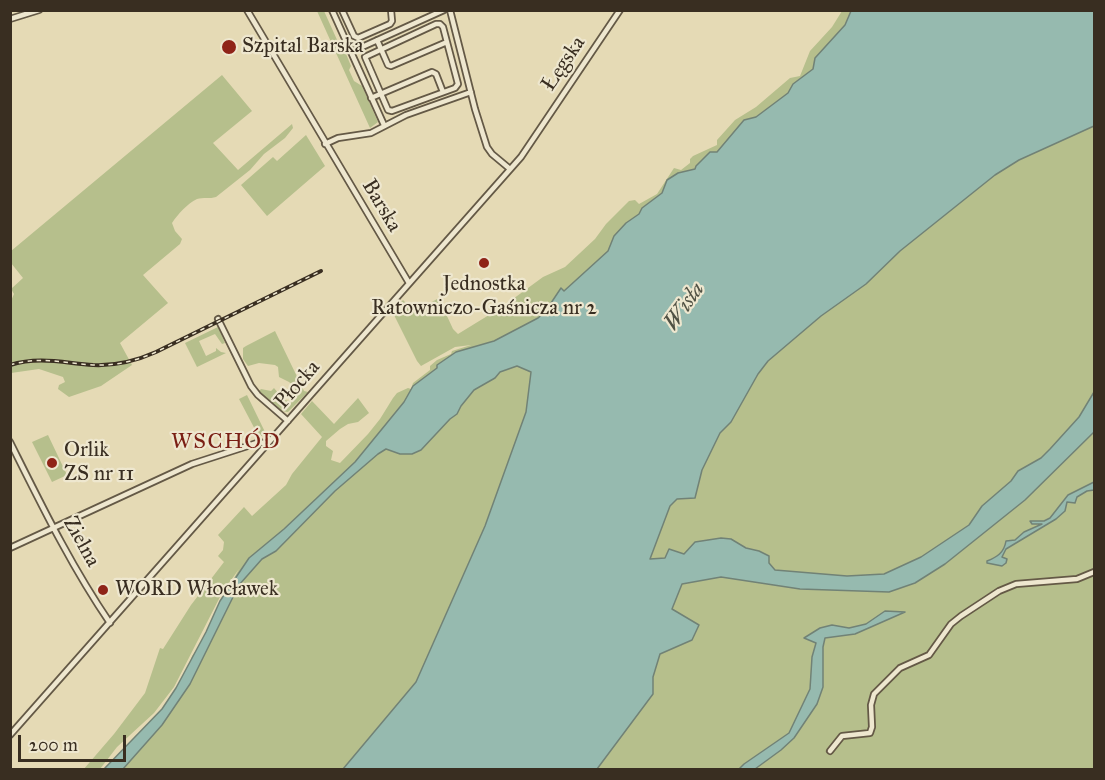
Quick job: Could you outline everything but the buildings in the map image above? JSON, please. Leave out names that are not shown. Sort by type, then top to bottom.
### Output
[{"type":"street","points":[[10,19],[39,10]]},
{"type":"street","name":"Barska","points":[[247,10],[409,284]]},
{"type":"street","points":[[332,10],[384,125]]},
{"type":"street","points":[[342,10],[354,36],[358,38],[390,24]]},
{"type":"street","points":[[391,10],[390,24],[394,33]]},
{"type":"street","points":[[351,52],[444,10]]},
{"type":"street","points":[[450,10],[487,147],[510,169]]},
{"type":"street","name":"Łęgska","points":[[536,136],[620,10]]},
{"type":"street","points":[[437,24],[443,27],[459,83],[456,87],[391,111],[386,108],[364,59],[367,55],[381,49],[437,24]]},
{"type":"street","points":[[341,31],[349,27]]},
{"type":"street","points":[[377,40],[391,66],[458,38]]},
{"type":"street","points":[[371,98],[432,72],[436,74],[446,100]]},
{"type":"street","points":[[325,144],[338,138],[371,133],[384,125],[471,92]]},
{"type":"street","name":"Płocka","points":[[10,735],[268,445],[510,169],[536,136]]},
{"type":"street","points":[[218,319],[251,386],[288,421]]},
{"type":"street","name":"Zielna","points":[[10,442],[53,527],[110,623]]},
{"type":"street","points":[[10,548],[200,461],[260,442],[268,445]]},
{"type":"street","points":[[830,751],[842,736],[870,733],[872,727],[871,702],[874,694],[900,668],[929,655],[951,624],[960,616],[999,591],[1016,584],[1077,579],[1095,572]]},
{"type":"green space","points":[[317,11],[324,11],[338,42],[344,49],[354,81],[362,86],[378,122],[370,128]]},
{"type":"green space","points":[[842,11],[1094,11],[1094,769],[103,769],[113,763],[158,718],[186,674],[192,656],[201,644],[239,569],[222,593],[174,687],[154,713],[117,747],[100,769],[83,770],[145,693],[160,648],[163,649],[191,605],[224,562],[218,556],[223,550],[224,542],[218,535],[244,507],[252,516],[286,485],[322,437],[301,414],[312,401],[334,424],[358,398],[369,413],[358,422],[340,429],[326,441],[326,446],[333,451],[331,460],[340,463],[368,434],[397,393],[411,389],[413,383],[430,370],[430,366],[437,360],[451,354],[452,351],[471,345],[455,347],[421,366],[393,313],[403,300],[412,309],[422,308],[437,299],[458,334],[502,307],[543,277],[565,267],[595,239],[606,224],[629,201],[635,200],[639,204],[657,194],[674,168],[681,170],[690,163],[693,156],[717,145],[717,140],[735,120],[756,107],[790,78],[800,76],[810,51],[832,27]]},
{"type":"green space","points":[[222,75],[252,111],[213,143],[238,170],[292,124],[293,128],[250,170],[216,197],[199,198],[193,201],[172,223],[182,239],[180,244],[143,275],[168,303],[120,343],[132,365],[101,386],[69,397],[58,389],[59,385],[65,382],[63,377],[39,369],[11,373],[10,303],[14,294],[11,289],[23,278],[11,263],[11,251]]},
{"type":"green space","points":[[306,135],[325,166],[267,216],[241,185],[273,157],[277,161]]},
{"type":"green space","points":[[218,327],[225,343],[222,344],[215,334],[199,341],[206,356],[216,351],[216,348],[226,353],[197,367],[185,343]]},
{"type":"green space","points":[[275,331],[304,391],[308,392],[288,412],[280,410],[264,398],[259,391],[261,389],[271,391],[274,388],[284,400],[289,401],[295,394],[295,387],[279,377],[278,367],[275,365],[259,363],[248,366],[243,359],[243,348]]},
{"type":"green space","points":[[247,395],[266,434],[259,437],[239,399]]},
{"type":"green space","name":"Orlik ZS nr 11","points":[[48,435],[67,475],[52,482],[32,442]]},
{"type":"water","name":"Wisła","points":[[851,11],[1094,11],[1094,126],[1019,160],[995,175],[900,251],[866,284],[821,316],[768,361],[758,374],[731,422],[720,433],[702,470],[695,498],[677,499],[670,506],[650,559],[665,558],[669,549],[684,554],[695,542],[721,538],[731,539],[746,548],[769,556],[769,563],[775,570],[847,576],[884,574],[921,557],[969,525],[982,506],[1011,481],[1018,471],[1041,458],[1050,449],[1079,417],[1094,392],[1094,432],[1025,500],[945,564],[915,583],[889,592],[800,589],[721,577],[682,584],[672,609],[699,625],[692,640],[660,654],[653,677],[653,694],[597,769],[343,769],[416,682],[485,526],[526,412],[531,372],[517,366],[500,372],[495,378],[474,390],[457,414],[421,450],[412,454],[400,454],[386,449],[378,454],[335,491],[276,551],[262,559],[239,585],[190,684],[162,725],[123,769],[104,769],[162,709],[176,688],[220,601],[249,558],[284,529],[355,462],[404,402],[413,386],[456,352],[494,341],[538,318],[545,312],[561,288],[564,291],[608,251],[614,236],[626,223],[639,214],[642,208],[662,193],[667,180],[678,173],[695,169],[710,152],[717,152],[744,120],[756,117],[788,93],[793,84],[813,69],[815,58],[845,25]]},
{"type":"water","points":[[1094,482],[1094,490],[1077,497],[1075,503],[1067,502],[1065,511],[1056,519],[1006,549],[1002,557],[1007,559],[1006,563],[1002,566],[987,563],[1002,552],[1006,541],[1015,540],[1024,532],[1042,524],[1032,524],[1030,521],[1044,521],[1050,518],[1068,495]]},
{"type":"water","points":[[885,611],[905,612],[855,634],[825,638],[823,687],[817,704],[794,738],[781,750],[755,769],[739,769],[789,733],[810,689],[812,657],[816,643],[804,638],[820,628],[832,625],[849,628],[866,624]]},
{"type":"railway","points":[[10,365],[31,361],[101,365],[133,360],[156,352],[321,271]]},
{"type":"place","name":"Szpital Barska","points":[[229,47]]},
{"type":"place","name":"Jednostka Ratowniczo-Gaśnicza nr 2","points":[[484,263]]},
{"type":"place","name":"Orlik ZS nr 11","points":[[52,463]]},
{"type":"place","name":"WORD Włocławek","points":[[103,590]]},
{"type":"district","name":"WSCHÓD","points":[[226,443]]}]
